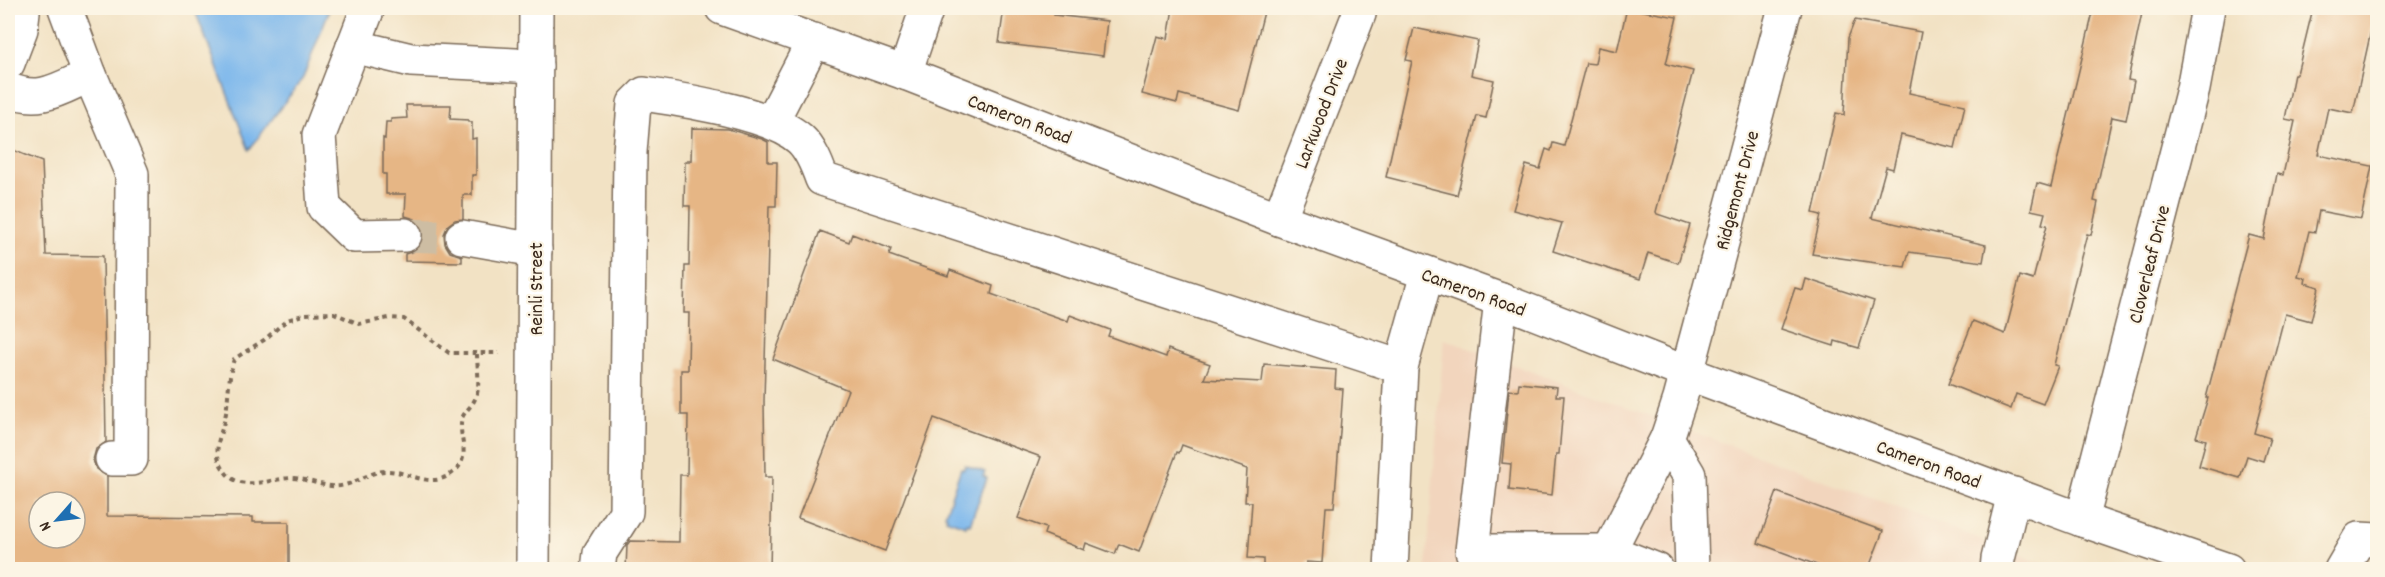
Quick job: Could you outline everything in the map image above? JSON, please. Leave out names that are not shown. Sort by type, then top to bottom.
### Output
[{"type":"street","points":[[8,63],[21,29],[22,12],[18,8]]},
{"type":"street","points":[[65,8],[90,75],[132,174],[121,362],[130,459],[112,459]]},
{"type":"street","points":[[368,8],[319,135],[324,207],[354,236],[405,235]]},
{"type":"street","name":"Reinli Street","points":[[533,570],[536,8]]},
{"type":"street","name":"Cameron Road","points":[[722,8],[905,73],[1279,219],[1501,300],[2082,520],[2228,570]]},
{"type":"street","points":[[905,73],[927,8]]},
{"type":"street","name":"Larkwood Drive","points":[[1279,219],[1360,8]]},
{"type":"street","name":"Ridgemont Drive","points":[[1609,551],[1667,438],[1687,372],[1785,8]]},
{"type":"street","name":"Cloverleaf Drive","points":[[2082,520],[2193,89],[2208,8]]},
{"type":"street","points":[[772,122],[814,40]]},
{"type":"street","points":[[353,46],[411,60],[536,66]]},
{"type":"street","points":[[8,89],[22,96],[42,96],[90,75]]},
{"type":"street","points":[[598,570],[600,553],[626,512],[630,152],[634,104],[644,94],[682,100],[772,122],[800,139],[815,159],[822,179],[1401,367]]},
{"type":"street","points":[[462,237],[535,250]]},
{"type":"street","points":[[1391,570],[1401,367],[1427,274]]},
{"type":"street","points":[[1501,300],[1472,560],[1609,551],[1658,570]]},
{"type":"street","points":[[1667,438],[1689,475],[1692,570]]},
{"type":"street","points":[[1997,570],[2014,494]]},
{"type":"street","points":[[2341,570],[2359,538],[2378,540]]},
{"type":"path","points":[[477,354],[475,400],[462,418],[465,455],[457,469],[447,476],[427,481],[392,471],[378,471],[340,486],[327,486],[291,478],[249,484],[235,480],[225,473],[217,457],[217,442],[225,415],[230,372],[234,359],[264,340],[287,321],[306,314],[334,313],[359,324],[389,318],[404,319],[450,353],[499,353]]},
{"type":"shaded area","points":[[1444,339],[1955,529],[2054,569],[1426,570]]},
{"type":"water","points":[[194,8],[330,8],[303,78],[249,150]]},
{"type":"water","points":[[965,465],[985,472],[983,476],[987,478],[970,524],[967,523],[966,526],[946,519],[945,515],[961,468],[964,469]]},
{"type":"building","points":[[1004,8],[1055,8],[1054,15],[1107,21],[1103,56],[999,43]]},
{"type":"building","points":[[1173,8],[1265,8],[1239,110],[1179,94],[1177,103],[1142,94],[1157,36],[1168,39]]},
{"type":"building","points":[[1627,8],[1677,17],[1666,64],[1693,71],[1656,212],[1690,225],[1678,263],[1648,253],[1640,279],[1553,251],[1562,223],[1513,210],[1526,165],[1540,169],[1546,149],[1551,151],[1553,143],[1564,146],[1586,63],[1595,64],[1598,47],[1617,51]]},
{"type":"building","points":[[2094,8],[2143,8],[2128,80],[2134,81],[2126,120],[2112,117],[2094,201],[2098,202],[2091,235],[2087,234],[2054,365],[2058,366],[2043,404],[2016,394],[2011,409],[1948,384],[1973,321],[2005,334],[2020,276],[2033,280],[2047,225],[2042,224],[2045,213],[2031,210],[2037,183],[2051,187]]},
{"type":"building","points":[[2313,8],[2376,8],[2353,113],[2328,108],[2318,155],[2372,166],[2361,219],[2319,211],[2315,232],[2309,231],[2298,276],[2306,278],[2305,283],[2319,287],[2311,321],[2285,314],[2254,433],[2270,438],[2263,461],[2247,456],[2240,478],[2199,466],[2206,440],[2196,437],[2249,235],[2264,239],[2277,174],[2283,175],[2295,121],[2285,119],[2294,74],[2297,74]]},
{"type":"building","points":[[1855,20],[1921,32],[1909,93],[1965,105],[1955,148],[1901,135],[1893,169],[1886,167],[1872,218],[1986,245],[1983,262],[1909,252],[1905,267],[1812,254],[1821,215],[1813,213],[1836,113],[1844,115],[1848,38]]},
{"type":"building","points":[[1414,28],[1478,41],[1471,75],[1494,80],[1486,118],[1477,116],[1457,195],[1386,177],[1412,61],[1406,60]]},
{"type":"building","points":[[406,105],[451,105],[450,119],[472,122],[472,139],[476,138],[476,175],[472,175],[472,195],[463,195],[463,219],[455,220],[448,225],[444,234],[445,244],[450,252],[462,256],[462,262],[405,261],[405,254],[415,251],[422,244],[424,234],[421,225],[415,219],[405,216],[406,194],[386,194],[386,174],[383,174],[383,138],[385,139],[386,122],[391,122],[391,119],[407,118]]},
{"type":"building","points":[[692,128],[728,129],[762,139],[768,142],[768,162],[777,162],[776,206],[769,206],[764,401],[765,477],[772,477],[770,570],[626,570],[627,545],[630,541],[679,542],[680,475],[687,475],[688,415],[681,415],[681,370],[688,370],[689,313],[684,313],[685,266],[689,266],[690,206],[684,206],[685,161],[691,161]]},
{"type":"building","points":[[8,148],[42,162],[46,255],[103,256],[106,442],[96,449],[93,460],[96,469],[107,476],[107,516],[253,517],[253,522],[289,522],[289,570],[8,570]]},
{"type":"building","points":[[820,231],[849,242],[852,234],[891,249],[889,255],[948,276],[950,270],[993,286],[991,294],[1068,321],[1070,315],[1110,330],[1108,336],[1166,357],[1168,349],[1210,364],[1204,379],[1262,382],[1264,364],[1336,370],[1335,388],[1343,389],[1340,432],[1334,507],[1326,507],[1322,563],[1306,562],[1305,570],[1303,570],[1263,566],[1263,559],[1248,558],[1252,502],[1245,502],[1247,469],[1182,445],[1179,453],[1177,452],[1139,552],[1119,544],[1115,554],[1086,543],[1084,550],[1044,534],[1046,528],[1018,518],[1041,457],[934,418],[885,551],[798,518],[848,390],[773,359]]},
{"type":"building","points":[[1806,279],[1874,301],[1859,348],[1835,341],[1834,346],[1781,329],[1795,288],[1803,290]]},
{"type":"building","points":[[1519,383],[1557,387],[1556,396],[1564,396],[1559,454],[1556,454],[1552,495],[1509,490],[1511,464],[1502,463],[1509,390],[1518,391]]},
{"type":"building","points":[[1777,492],[1883,531],[1868,570],[1830,570],[1758,543]]},
{"type":"tunnel","points":[[405,235],[462,237]]}]
